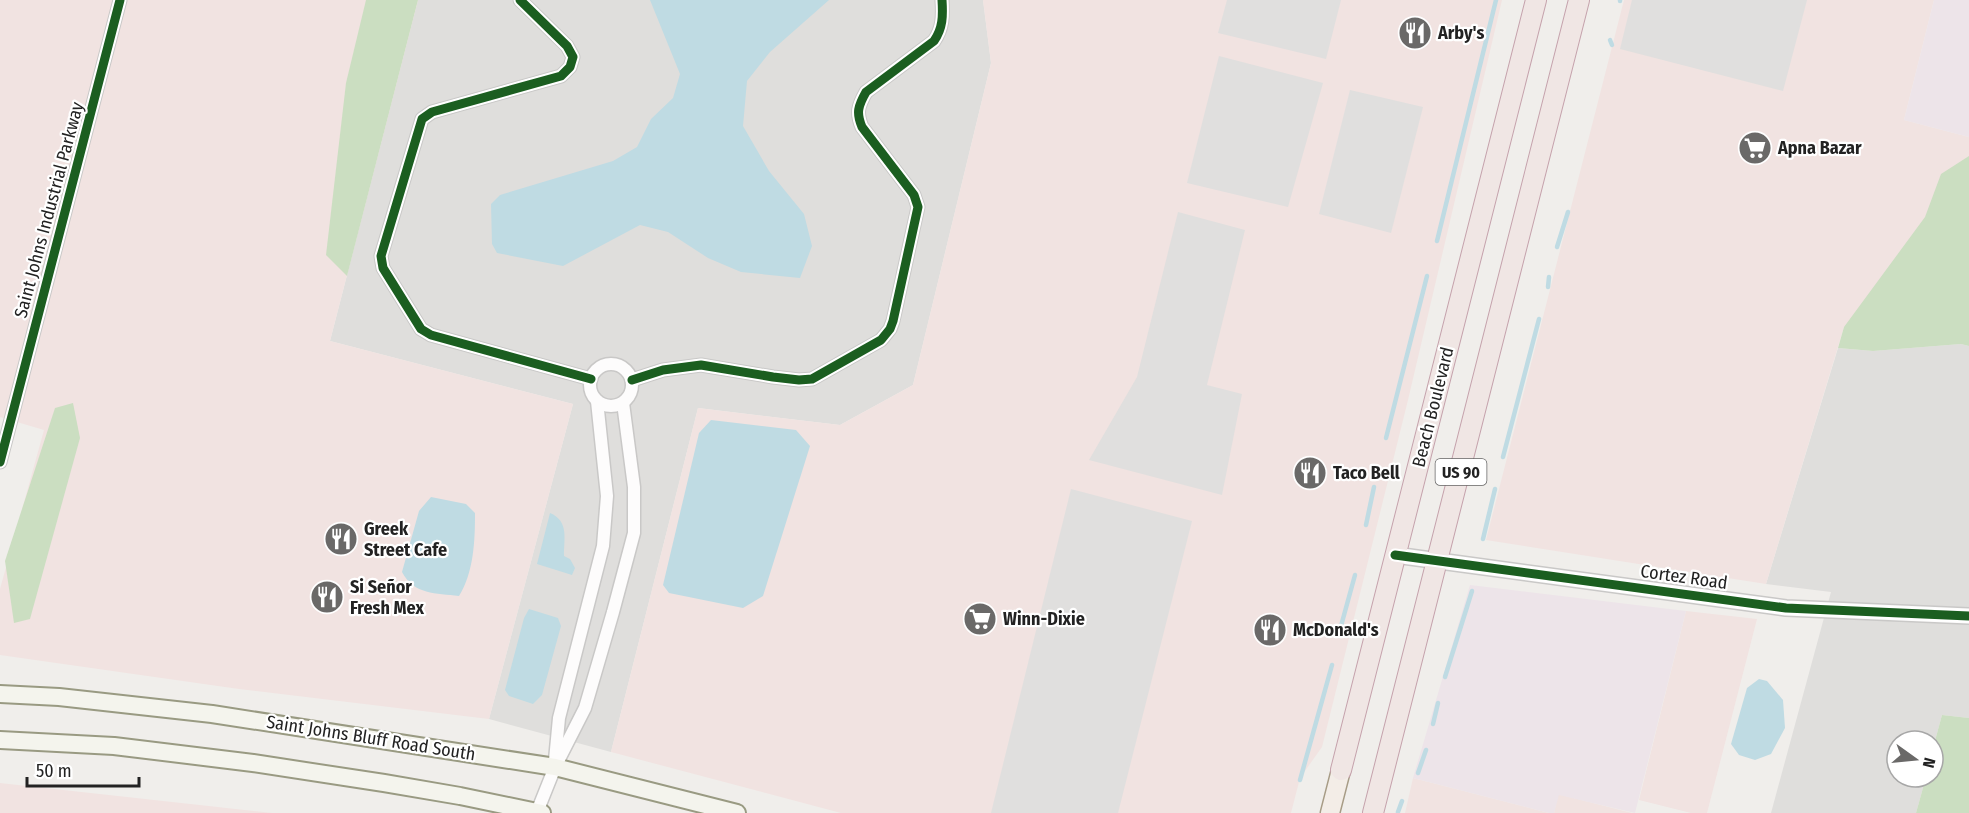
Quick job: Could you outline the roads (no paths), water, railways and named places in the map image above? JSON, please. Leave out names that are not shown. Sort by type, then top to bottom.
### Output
[{"type":"highway","name":"Beach Boulevard","points":[[1341,770],[1536,0]]},
{"type":"highway","name":"US 90","points":[[1373,813],[1579,0]]},
{"type":"main road","name":"Saint Johns Bluff Road South","points":[[0,694],[59,697],[212,714],[555,767],[737,813]]},
{"type":"main road","points":[[0,740],[114,746],[254,763],[384,783],[539,812]]},
{"type":"main road","name":"Beach Boulevard","points":[[1330,813],[1341,770]]},
{"type":"street","name":"Saint Johns Industrial Parkway","points":[[0,462],[120,0]]},
{"type":"street","points":[[520,0],[567,46],[573,57],[570,67],[561,76],[432,112],[422,119],[381,256],[383,268],[422,329],[431,335],[591,379]]},
{"type":"street","points":[[632,380],[663,370],[701,365],[773,377],[812,379],[881,340],[890,329],[918,207],[914,195],[862,128],[857,115],[866,92],[934,41],[940,33],[943,20],[942,0]]},
{"type":"street","points":[[555,767],[559,718],[603,546],[607,496],[597,401],[591,390],[591,379],[599,368],[612,364],[625,369],[632,380],[631,393],[623,403],[609,407],[597,401]]},
{"type":"street","points":[[539,812],[555,767],[585,708],[634,533],[634,487],[623,403]]},
{"type":"street","name":"Cortez Road","points":[[1395,555],[1786,608],[1969,616]]},
{"type":"water","points":[[650,0],[829,0],[770,52],[747,81],[743,126],[769,171],[804,214],[812,246],[800,278],[741,272],[708,258],[668,232],[640,225],[563,266],[497,253],[492,244],[491,204],[500,195],[613,161],[637,147],[651,119],[673,98],[680,74]]},
{"type":"water","points":[[711,420],[796,430],[810,446],[763,596],[743,608],[669,593],[663,585],[699,433]]},
{"type":"water","points":[[431,497],[466,504],[475,513],[471,566],[459,596],[426,592],[407,580],[402,572],[419,511]]},
{"type":"water","points":[[550,513],[556,516],[563,525],[564,556],[570,559],[575,568],[572,575],[537,564]]},
{"type":"water","points":[[529,609],[558,618],[561,626],[542,695],[533,704],[509,696],[505,690],[524,618]]},
{"type":"water","points":[[1759,679],[1767,681],[1783,700],[1785,728],[1771,754],[1755,760],[1739,755],[1731,744],[1747,688]]},
{"type":"waterway","points":[[1437,241],[1496,0]]},
{"type":"waterway","points":[[1610,40],[1612,45]]},
{"type":"waterway","points":[[1557,247],[1568,212]]},
{"type":"waterway","points":[[1386,438],[1427,276]]},
{"type":"waterway","points":[[1548,287],[1549,277]]},
{"type":"waterway","points":[[1503,457],[1539,319]]},
{"type":"waterway","points":[[1366,525],[1374,487]]},
{"type":"waterway","points":[[1483,539],[1495,489]]},
{"type":"waterway","points":[[1341,626],[1355,575]]},
{"type":"waterway","points":[[1445,677],[1472,591]]},
{"type":"waterway","points":[[1300,780],[1332,665]]},
{"type":"waterway","points":[[1433,724],[1438,703]]},
{"type":"waterway","points":[[1418,773],[1426,750]]},
{"type":"waterway","points":[[1398,812],[1402,801]]},
{"type":"place","name":"Arby's","points":[[1415,33]]},
{"type":"place","name":"Apna Bazar","points":[[1755,148]]},
{"type":"place","name":"Taco Bell","points":[[1310,473]]},
{"type":"place","name":"Greek Street Cafe","points":[[341,539]]},
{"type":"place","name":"Si Señor Fresh Mex","points":[[327,597]]},
{"type":"place","name":"Winn-Dixie","points":[[980,619]]},
{"type":"place","name":"McDonald's","points":[[1270,630]]}]
